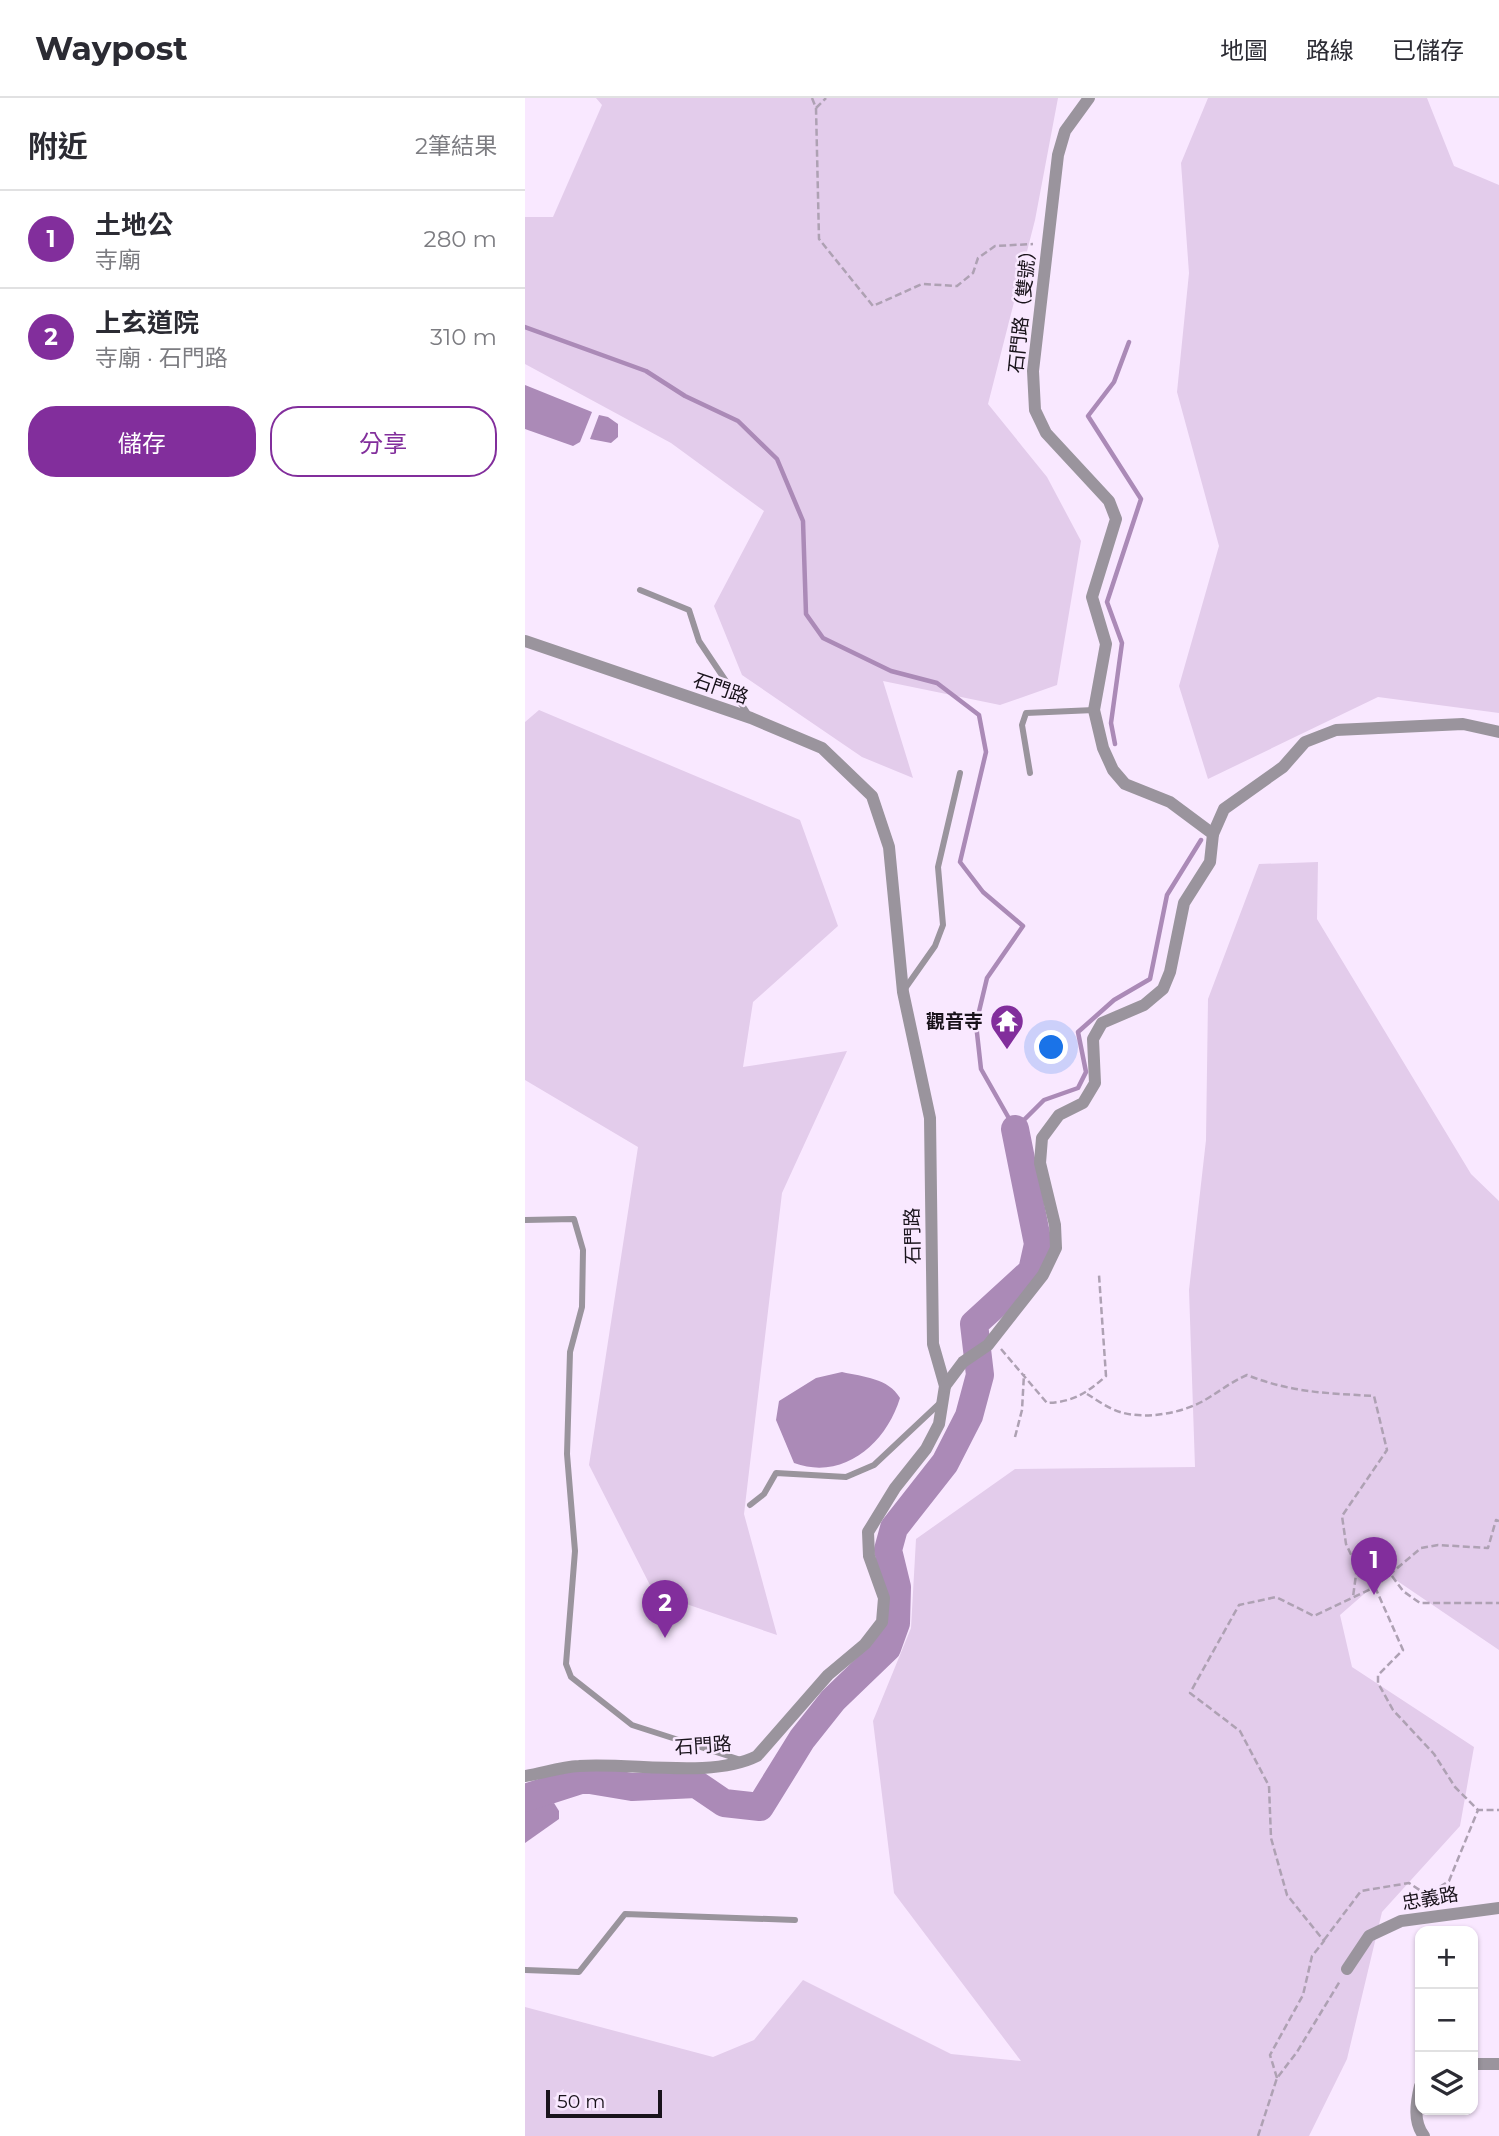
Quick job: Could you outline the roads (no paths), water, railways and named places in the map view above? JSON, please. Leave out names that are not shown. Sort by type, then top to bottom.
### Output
[{"type":"street","name":"石門路（雙號）","points":[[1089,98],[1065,131],[1058,155],[1033,371],[1035,410],[1046,433],[1109,500],[1116,519],[1092,597],[1106,644],[1094,710],[1103,748],[1113,770],[1125,784],[1170,802],[1213,834]]},
{"type":"street","name":"石門路","points":[[525,641],[751,718],[822,748],[872,796],[889,847],[903,992],[930,1118],[933,1344],[945,1386],[939,1424],[926,1449],[895,1488],[868,1532],[869,1556],[884,1598],[883,1622],[865,1644],[828,1675],[757,1756],[746,1762],[688,1767],[578,1766],[525,1776]]},
{"type":"street","points":[[945,1386],[963,1362],[988,1345],[1043,1275],[1056,1248],[1055,1225],[1040,1163],[1042,1138],[1059,1115],[1083,1103],[1095,1083],[1093,1039],[1102,1023],[1144,1005],[1163,989],[1170,972],[1184,903],[1210,862],[1213,834],[1224,809],[1283,767],[1305,742],[1336,730],[1464,724],[1499,732]]},
{"type":"street","name":"忠義路","points":[[1347,1969],[1369,1936],[1401,1921],[1499,1909]]},
{"type":"street","points":[[1478,2064],[1499,2064]]},
{"type":"street","points":[[1417,2115],[1424,2136]]},
{"type":"lane","points":[[640,590],[689,610],[699,641],[751,718]]},
{"type":"lane","points":[[1030,773],[1022,725],[1026,713],[1094,710]]},
{"type":"lane","points":[[903,992],[935,946],[943,925],[938,867],[960,773]]},
{"type":"lane","points":[[525,1220],[573,1219],[583,1250],[582,1307],[570,1352],[567,1454],[575,1551],[566,1664],[571,1677],[632,1725],[746,1762]]},
{"type":"lane","points":[[750,1505],[764,1494],[776,1473],[846,1477],[874,1465],[942,1401]]},
{"type":"lane","points":[[525,1970],[579,1972],[625,1914],[795,1920]]},
{"type":"waterway","points":[[525,327],[646,371],[685,396],[738,421],[777,459],[803,521],[806,614],[823,638],[891,671],[937,683],[979,715],[986,752],[960,862],[983,892],[1023,926],[987,978],[976,1024],[981,1069],[1015,1129],[1044,1100],[1078,1088],[1086,1072],[1078,1032],[1114,1000],[1150,979],[1167,895],[1201,840]]},
{"type":"waterway","points":[[1115,744],[1111,723],[1122,643],[1107,602],[1141,499],[1088,416],[1114,382],[1129,342]]},
{"type":"waterway","points":[[525,1798],[584,1779],[632,1787],[696,1784],[724,1803],[760,1807],[802,1739],[833,1700],[887,1648],[896,1623],[897,1587],[888,1550],[894,1528],[945,1463],[969,1416],[980,1375],[974,1324],[1032,1271],[1038,1244],[1015,1129]]},
{"type":"place","name":"觀音寺","points":[[1007,1051]]},
{"type":"place","name":"土地公","points":[[1374,1595]]},
{"type":"place","name":"上玄道院","points":[[665,1638]]}]
